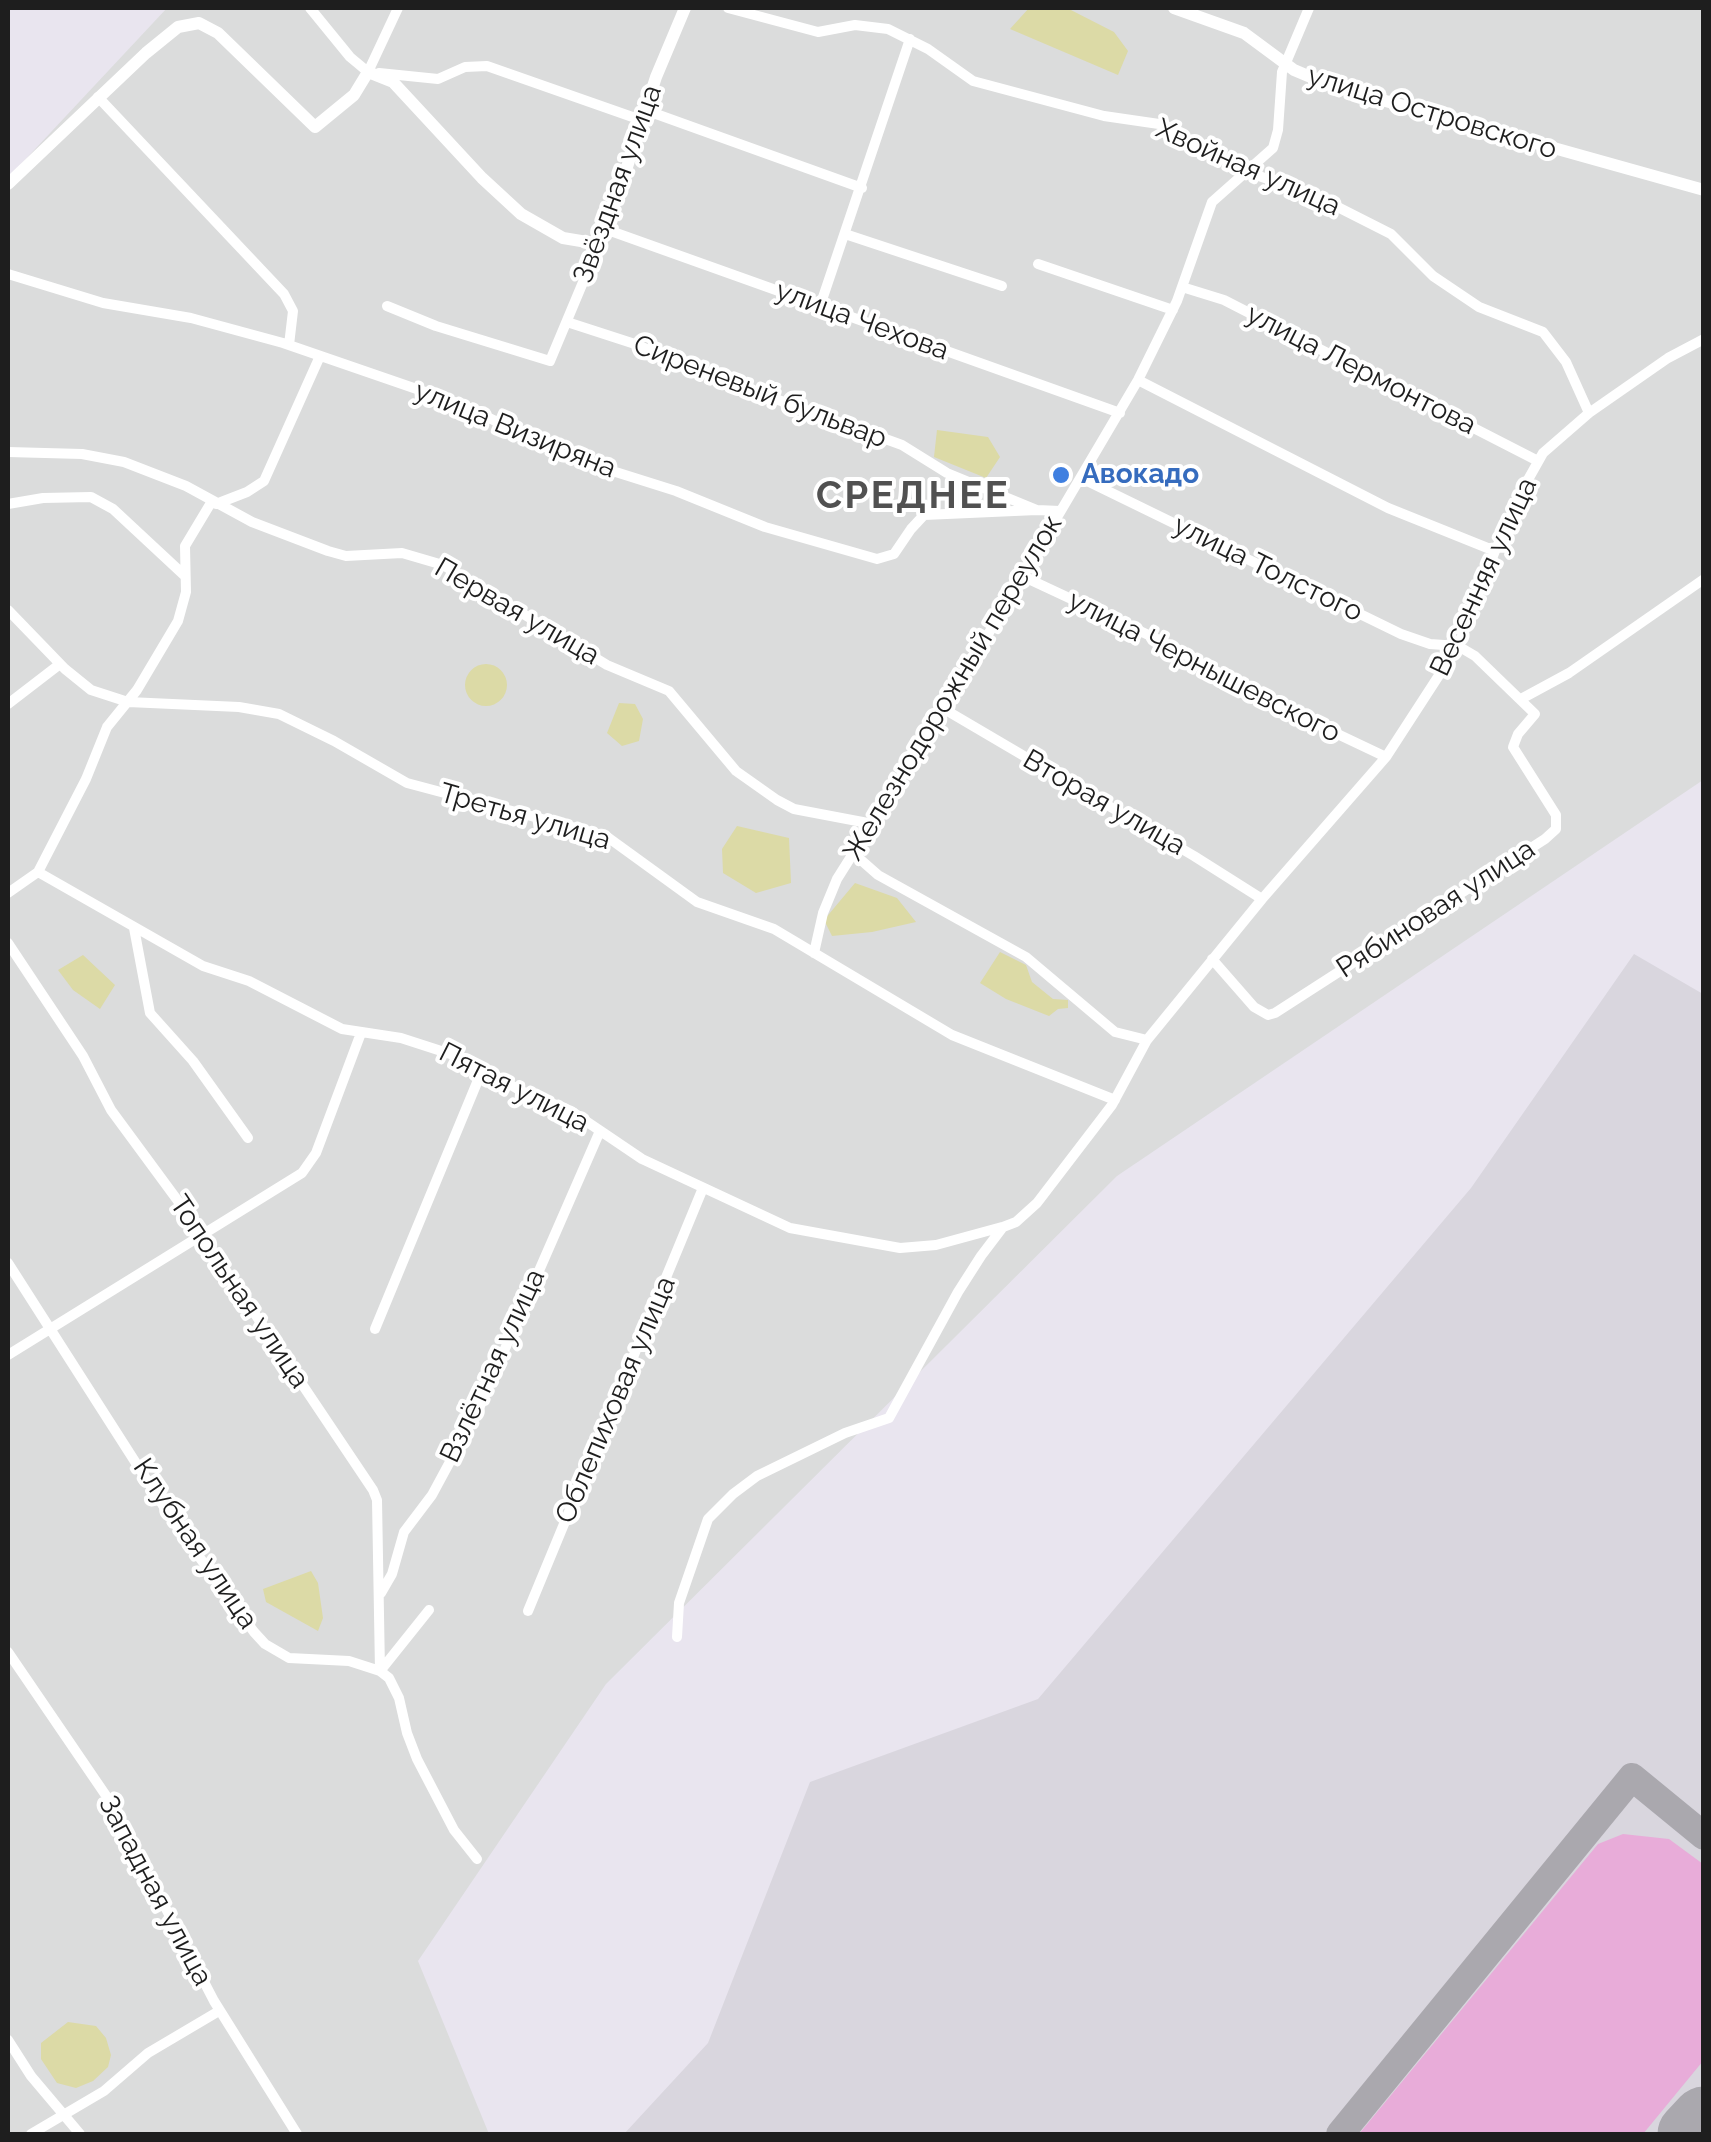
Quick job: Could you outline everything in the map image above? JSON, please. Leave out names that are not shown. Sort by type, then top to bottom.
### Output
[{"type":"street","points":[[310,8],[350,57],[368,72],[393,82],[520,214],[562,238],[599,244]]},
{"type":"street","points":[[8,184],[98,97],[178,27],[188,24],[208,26],[316,127],[354,95],[398,8]]},
{"type":"street","name":"Звёздная улица","points":[[387,306],[550,362],[605,229],[643,115],[686,8]]},
{"type":"street","name":"Хвойная улица","points":[[728,8],[804,30],[830,32],[872,25],[910,39],[973,81],[1104,116],[1159,124],[1247,172],[1294,186],[1391,234],[1447,287],[1496,316],[1543,332],[1566,362],[1589,413]]},
{"type":"street","name":"улица Островского","points":[[1174,8],[1244,33],[1306,77],[1704,190]]},
{"type":"street","name":"Железнодорожный переулок","points":[[814,953],[829,895],[1138,380],[1182,287],[1212,202],[1273,148],[1285,64],[1308,8]]},
{"type":"street","points":[[820,306],[910,39]]},
{"type":"street","points":[[368,72],[438,79],[466,67],[487,66],[862,188]]},
{"type":"street","points":[[98,97],[284,294],[293,311],[289,345]]},
{"type":"street","name":"улица Чехова","points":[[605,229],[1120,412]]},
{"type":"street","points":[[846,234],[1002,286]]},
{"type":"street","points":[[1038,264],[1172,310]]},
{"type":"street","name":"улица Визиряна","points":[[8,274],[103,302],[191,318],[289,345],[464,405],[568,457],[676,491],[765,527],[877,559],[894,554],[924,516],[1037,510]]},
{"type":"street","name":"улица Лермонтова","points":[[1182,287],[1224,300],[1538,461]]},
{"type":"street","name":"Сиреневый бульвар","points":[[566,322],[902,445],[946,473],[1037,510],[1060,512]]},
{"type":"street","name":"Весенняя улица","points":[[1115,1100],[1148,1040],[1262,899],[1386,757],[1458,646],[1494,551],[1538,461],[1555,440],[1589,413],[1668,358],[1704,339]]},
{"type":"street","points":[[8,893],[38,872],[86,779],[107,728],[128,702],[178,621],[184,608],[185,546],[214,502],[247,492],[264,481],[320,356]]},
{"type":"street","points":[[1138,380],[1388,508],[1494,551]]},
{"type":"street","name":"Первая улица","points":[[8,452],[82,454],[124,462],[164,476],[279,534],[328,551],[346,556],[402,553],[443,565],[607,665],[669,691],[736,771],[776,800],[794,809],[873,824]]},
{"type":"street","name":"улица Толстого","points":[[1081,478],[1401,634],[1430,644],[1458,646]]},
{"type":"street","points":[[8,504],[79,494],[91,497],[113,509],[186,576]]},
{"type":"street","name":"улица Чернышевского","points":[[1022,576],[1156,639],[1386,757]]},
{"type":"street","points":[[1458,646],[1521,699],[1568,673],[1704,579]]},
{"type":"street","name":"Третья улица","points":[[8,610],[91,690],[128,702],[279,714],[406,783],[606,836],[697,902],[759,922],[952,1035],[1115,1100]]},
{"type":"street","points":[[8,704],[60,664]]},
{"type":"street","name":"Рябиновая улица","points":[[1212,959],[1260,1012],[1275,1013],[1545,839],[1556,829],[1556,816],[1513,748],[1518,734],[1535,714],[1521,699]]},
{"type":"street","name":"Вторая улица","points":[[944,709],[1262,899]]},
{"type":"street","points":[[853,854],[878,875],[1026,957],[1115,1032],[1148,1040]]},
{"type":"street","name":"Пятая улица","points":[[38,872],[203,966],[249,981],[326,1023],[422,1043],[483,1068],[521,1091],[572,1111],[642,1159],[790,1228],[882,1246],[936,1244],[1003,1227]]},
{"type":"street","points":[[134,928],[150,1013],[199,1069],[248,1138]]},
{"type":"street","name":"Топольная улица","points":[[8,943],[83,1056],[110,1110],[201,1234],[373,1490],[380,1671]]},
{"type":"street","points":[[8,1356],[49,1327],[289,1182],[310,1164],[362,1033]]},
{"type":"street","points":[[375,1329],[483,1068]]},
{"type":"street","points":[[677,1637],[679,1603],[708,1519],[757,1476],[845,1432],[890,1418],[958,1292],[1003,1227],[1016,1222],[1037,1203],[1115,1100]]},
{"type":"street","name":"Взлётная улица","points":[[380,1596],[392,1574],[404,1532],[432,1495],[480,1406],[600,1131]]},
{"type":"street","name":"Облепиховая улица","points":[[528,1611],[703,1188]]},
{"type":"street","name":"Клубная улица","points":[[8,1263],[179,1530],[265,1644],[298,1661],[334,1659],[380,1671]]},
{"type":"street","points":[[430,1610],[380,1671],[395,1688],[411,1745],[444,1813],[476,1859]]},
{"type":"street","name":"Западная улица","points":[[8,1652],[109,1800],[140,1869],[219,2012],[296,2134]]},
{"type":"street","points":[[31,2134],[104,2090],[148,2053],[219,2012]]},
{"type":"street","points":[[8,2040],[80,2134]]},
{"type":"shaded area","points":[[167,8],[1703,8],[1703,780],[1117,1176],[606,1684],[418,1961],[489,2134],[8,2134],[8,178]]},
{"type":"shaded area","points":[[1029,8],[1067,8],[1114,32],[1128,51],[1118,75],[1010,29]]},
{"type":"shaded area","points":[[937,430],[988,437],[1000,457],[986,478],[934,457]]},
{"type":"shaded area","points":[[486,664],[501,670],[507,685],[501,700],[486,706],[471,700],[465,685],[471,670]]},
{"type":"shaded area","points":[[619,703],[635,704],[643,719],[639,741],[622,746],[607,733]]},
{"type":"shaded area","points":[[737,826],[789,838],[791,883],[756,893],[723,873],[722,849]]},
{"type":"shaded area","points":[[855,883],[897,898],[916,922],[832,936],[824,920]]},
{"type":"shaded area","points":[[1000,952],[1026,965],[1032,982],[1053,999],[1068,1000],[1068,1008],[1049,1016],[1006,999],[980,983]]},
{"type":"shaded area","points":[[1634,954],[1703,994],[1703,2134],[624,2134],[708,2043],[810,1782],[1038,1699],[1471,1188]]},
{"type":"shaded area","points":[[83,955],[115,985],[100,1009],[73,990],[58,970]]},
{"type":"shaded area","points":[[311,1571],[318,1583],[323,1618],[318,1631],[266,1602],[263,1589]]},
{"type":"shaded area","points":[[1623,1834],[1669,1839],[1703,1864],[1703,2061],[1643,2134],[1359,2134],[1598,1844]]},
{"type":"shaded area","points":[[68,2022],[96,2026],[106,2038],[111,2055],[108,2067],[93,2081],[76,2088],[57,2083],[41,2059],[41,2043]]},
{"type":"taxiway","points":[[1340,2134],[1632,1777],[1704,1836]]},
{"type":"runway","points":[[1690,2134],[1704,2119]]},
{"type":"place","name":"Авокадо","points":[[1061,475]]},
{"type":"district","name":"СРЕДНЕЕ","points":[[913,497]]}]
